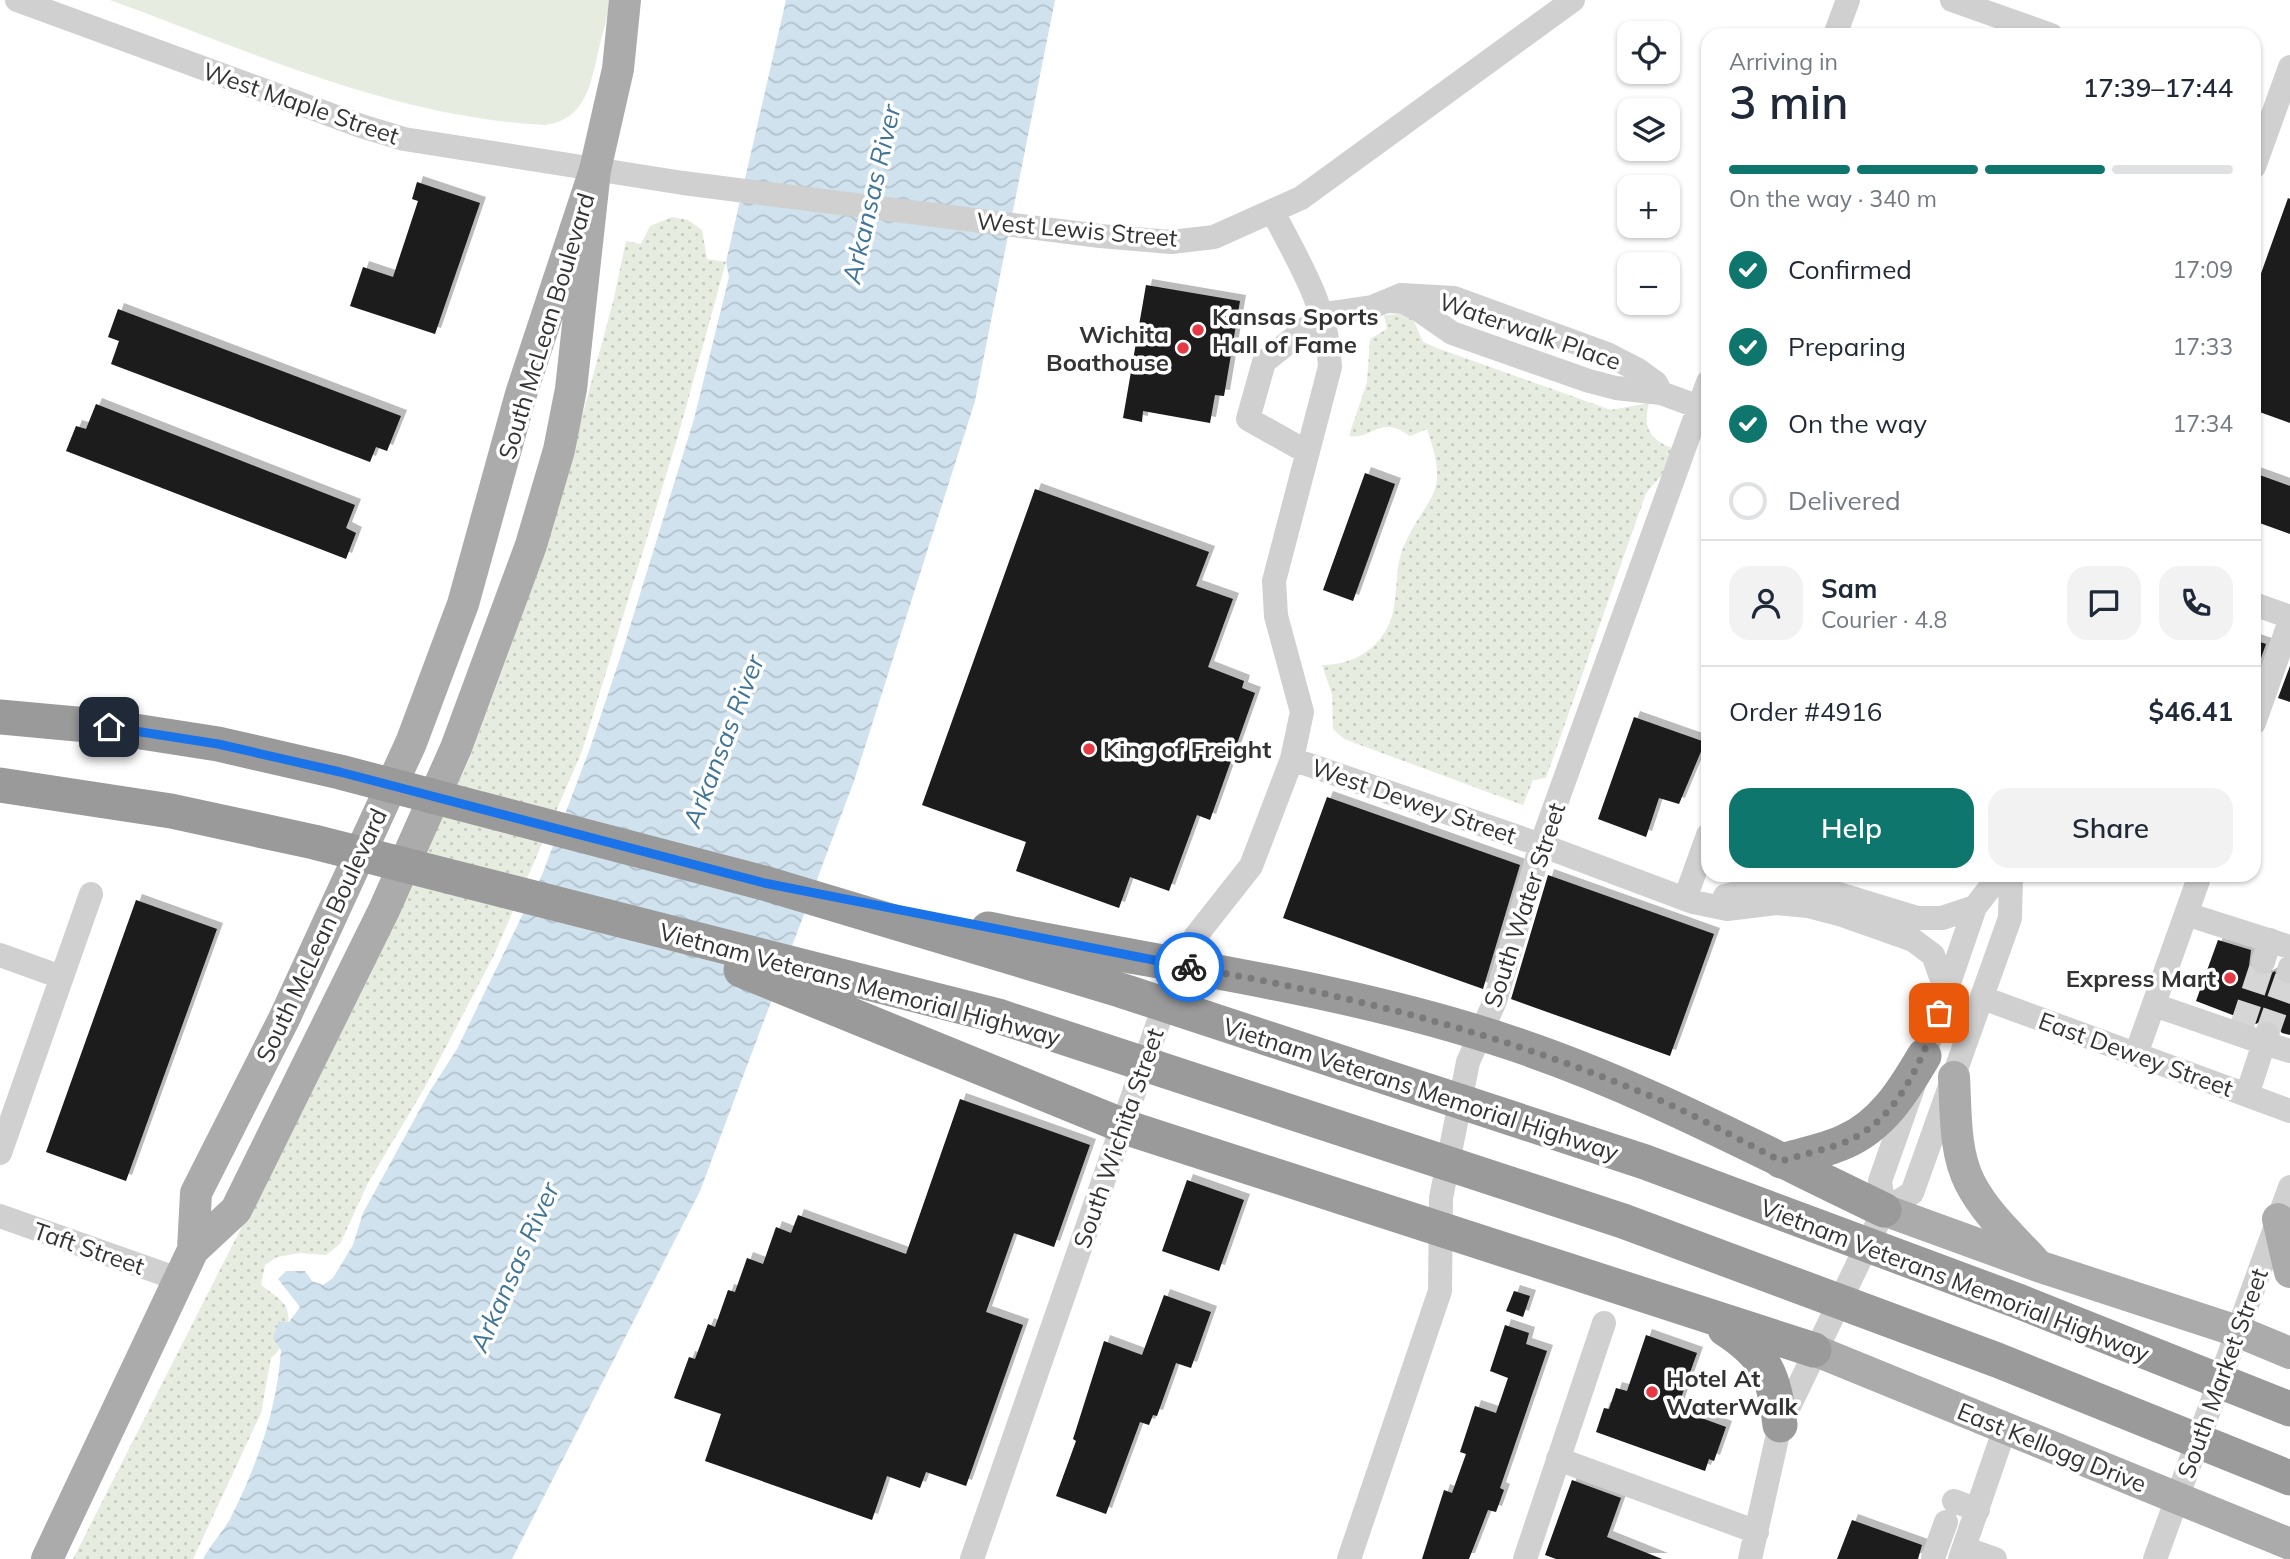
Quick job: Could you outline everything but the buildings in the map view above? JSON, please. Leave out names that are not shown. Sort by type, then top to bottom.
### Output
[{"type":"highway","name":"Vietnam Veterans Memorial Highway","points":[[0,717],[109,727],[218,744],[340,772],[764,883],[1120,990],[1645,1162],[2018,1301],[2290,1409]]},
{"type":"highway","name":"Vietnam Veterans Memorial Highway","points":[[0,785],[171,811],[314,842],[999,1016],[1623,1221],[1997,1360],[2290,1478]]},
{"type":"highway","points":[[764,883],[1366,1002],[1508,1042],[1645,1094],[1884,1210]]},
{"type":"highway","points":[[624,922],[1130,1129],[1814,1350]]},
{"type":"highway","points":[[1781,1161],[1846,1142],[1880,1118],[1901,1094],[1924,1056]]},
{"type":"highway","points":[[1704,1315],[1749,1345],[1768,1367],[1777,1397],[1780,1425]]},
{"type":"main road","points":[[595,170],[618,69],[625,0]]},
{"type":"main road","name":"South McLean Boulevard","points":[[193,1250],[196,1193],[284,1019],[411,743],[435,680],[463,604],[521,394],[595,170]]},
{"type":"main road","name":"South McLean Boulevard","points":[[47,1559],[193,1250],[236,1210],[384,910],[456,748],[531,545],[561,438],[571,389],[595,170]]},
{"type":"main road","points":[[1954,1077],[1957,1137],[1969,1181],[1986,1209],[2038,1266]]},
{"type":"main road","points":[[1884,1210],[2038,1266],[2237,1331],[2290,1353]]},
{"type":"main road","points":[[2278,1219],[2290,1272]]},
{"type":"main road","name":"East Kellogg Drive","points":[[1814,1350],[2290,1544]]},
{"type":"street","name":"West Maple Street","points":[[17,0],[361,126],[404,139],[595,170]]},
{"type":"street","name":"West Lewis Street","points":[[595,170],[1100,236],[1171,242],[1214,237],[1301,198],[1573,0]]},
{"type":"street","points":[[1838,28],[1848,0]]},
{"type":"street","points":[[1952,0],[2032,28]]},
{"type":"street","points":[[2261,146],[2290,67]]},
{"type":"street","name":"South Wichita Street","points":[[972,1559],[1172,984],[1195,937],[1251,866],[1292,759],[1302,712],[1276,615],[1274,581],[1330,367],[1324,314],[1273,212]]},
{"type":"street","name":"Waterwalk Place","points":[[1324,314],[1372,307],[1401,295],[1454,298],[1607,354],[1638,370],[1656,383],[1661,393]]},
{"type":"street","name":"Waterwalk Place","points":[[1389,300],[1403,302],[1452,333],[1589,381],[1616,388],[1661,393],[1699,407]]},
{"type":"street","points":[[1307,452],[1248,419],[1264,362],[1324,314]]},
{"type":"street","name":"South Water Street","points":[[1349,1559],[1440,1291],[1441,1198],[1453,1126],[1468,1062],[1495,1001],[1541,845],[1701,401]]},
{"type":"street","points":[[2261,607],[2290,619],[2261,703]]},
{"type":"street","name":"West Dewey Street","points":[[1292,759],[1541,845],[1689,901],[1727,909],[1776,903],[1808,906],[1913,940],[1933,955],[1946,991]]},
{"type":"street","points":[[1689,901],[1701,859]]},
{"type":"street","points":[[1689,901],[1733,885],[1769,882]]},
{"type":"street","points":[[1800,882],[1917,918],[1942,918],[1975,906]]},
{"type":"street","points":[[1884,1210],[1880,1181],[1975,906],[1994,882]]},
{"type":"street","points":[[1750,1559],[1780,1425],[1884,1210],[1912,1194],[2010,918],[2011,882]]},
{"type":"street","points":[[2136,1054],[2197,882]]},
{"type":"street","points":[[0,1153],[91,894]]},
{"type":"street","points":[[2186,914],[2274,950]]},
{"type":"street","points":[[0,955],[61,977]]},
{"type":"street","name":"East Dewey Street","points":[[1983,998],[2290,1111]]},
{"type":"street","points":[[2154,1006],[2240,1030],[2290,1051]]},
{"type":"street","points":[[2247,1095],[2265,1039]]},
{"type":"street","name":"South Market Street","points":[[2154,1559],[2290,1187]]},
{"type":"street","name":"Taft Street","points":[[0,1216],[178,1279]]},
{"type":"street","points":[[1525,1559],[1604,1323]]},
{"type":"street","points":[[1995,1559],[1962,1553],[2004,1428]]},
{"type":"street","points":[[1558,1459],[1757,1532]]},
{"type":"street","points":[[1947,1518],[1978,1510]]},
{"type":"street","points":[[1933,1558],[1947,1518]]},
{"type":"street","points":[[1940,1559],[1947,1518]]},
{"type":"shaded area","points":[[110,0],[609,0],[593,74],[584,98],[570,116],[545,125],[488,119],[378,96],[323,79]]},
{"type":"shaded area","points":[[672,217],[688,220],[702,230],[707,259],[726,262],[678,436],[582,751],[494,955],[425,1087],[368,1183],[340,1244],[326,1255],[300,1253],[277,1257],[265,1265],[261,1285],[286,1307],[288,1328],[283,1342],[271,1358],[261,1413],[193,1559],[73,1559],[296,1120],[469,760],[510,649],[574,446],[613,302],[626,241],[641,244],[650,226]]},
{"type":"shaded area","points":[[1403,314],[1413,319],[1423,342],[1437,348],[1611,410],[1649,403],[1649,431],[1657,440],[1672,448],[1662,475],[1646,493],[1546,778],[1533,780],[1523,805],[1344,739],[1333,729],[1332,694],[1322,665],[1346,662],[1357,657],[1376,644],[1383,634],[1393,612],[1403,548],[1437,482],[1434,452],[1427,429],[1410,436],[1391,427],[1383,427],[1364,435],[1349,436],[1367,382],[1370,339],[1387,329],[1384,315]]},
{"type":"water","name":"Arkansas River","points":[[786,0],[1055,0],[975,401],[854,781],[700,1191],[512,1559],[203,1559],[230,1519],[249,1479],[264,1437],[279,1372],[281,1350],[273,1338],[279,1322],[289,1322],[300,1307],[278,1279],[286,1271],[305,1271],[312,1281],[323,1285],[333,1278],[353,1245],[363,1213],[430,1091],[457,1049],[542,875],[590,748],[694,419],[729,277],[726,262]]},
{"type":"tunnel","points":[[2242,1026],[2263,962]]},
{"type":"tunnel","points":[[2267,1034],[2289,971]]},
{"type":"way so far","points":[[1189,967],[1366,1002],[1508,1042],[1645,1094],[1781,1161],[1846,1142],[1880,1118],[1901,1094],[1924,1056],[1939,1013]]},
{"type":"place","name":"Kansas Sports Hall of Fame","points":[[1198,330]]},
{"type":"place","name":"Wichita Boathouse","points":[[1183,348]]},
{"type":"place","name":"King of Freight","points":[[1089,749]]},
{"type":"place","name":"Express Mart","points":[[2230,978]]},
{"type":"place","name":"Hotel At WaterWalk","points":[[1652,1392]]},
{"type":"route","points":[[109,727],[218,744],[340,772],[764,883],[1086,949],[1189,967]]}]
